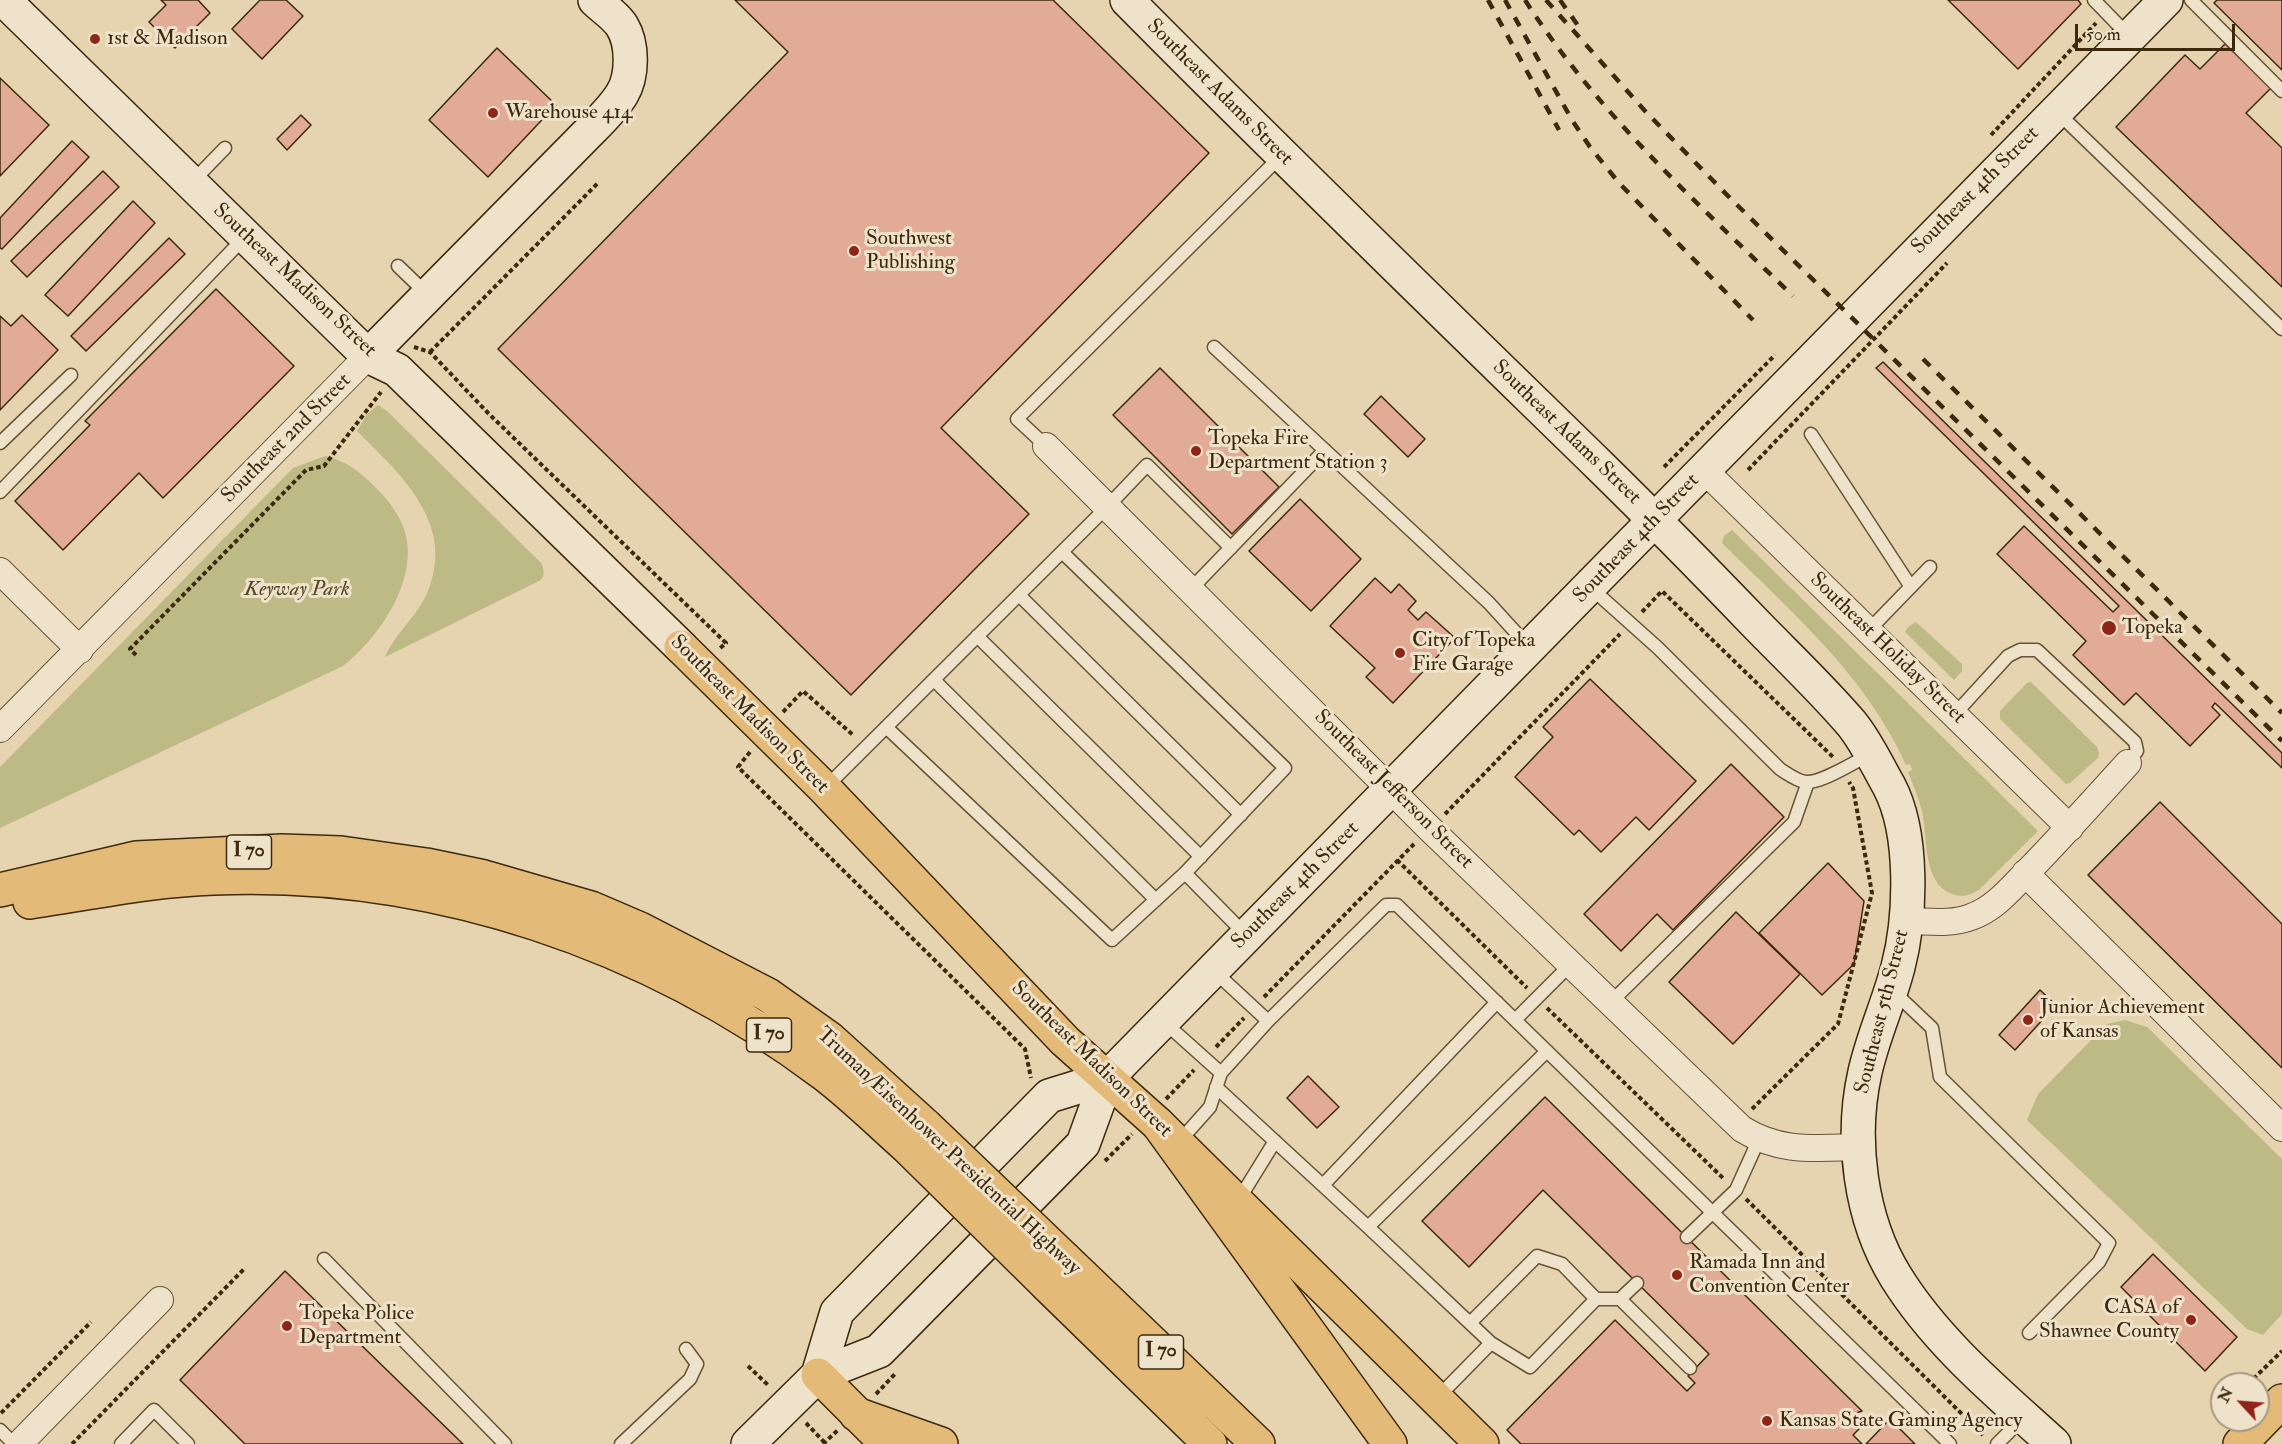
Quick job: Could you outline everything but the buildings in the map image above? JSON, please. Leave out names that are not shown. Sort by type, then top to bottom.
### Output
[{"type":"main road","name":"Southeast Madison Street","points":[[681,648],[824,788],[1065,1041],[1168,1133],[1482,1444]]},
{"type":"main road","name":"Truman/Eisenhower Presidential Highway","points":[[10,897],[136,858],[282,851],[341,853],[426,865],[484,877],[591,908],[640,928],[768,995],[830,1039],[916,1136],[1056,1272],[1258,1444]]},
{"type":"main road","name":"Truman/Eisenhower Presidential Highway","points":[[10,897],[244,877],[356,882],[456,900],[517,917],[614,952],[695,990],[758,1028],[916,1136]]},
{"type":"main road","points":[[1168,1133],[1390,1444]]},
{"type":"main road","name":"Truman/Eisenhower Presidential Highway","points":[[1056,1272],[1210,1444]]},
{"type":"main road","points":[[818,1375],[887,1444]]},
{"type":"main road","points":[[2246,1439],[2282,1401]]},
{"type":"main road","points":[[856,1413],[941,1444]]},
{"type":"street","name":"Southeast 2nd Street","points":[[0,728],[80,650],[614,106],[624,91],[630,60],[627,39],[622,26],[595,0]]},
{"type":"street","name":"Southeast Adams Street","points":[[1127,0],[1281,156],[1655,520],[1854,726],[1892,792],[1908,857],[1906,921]]},
{"type":"street","name":"Southeast 4th Street","points":[[748,1444],[818,1375],[879,1351],[1083,1144],[1107,1078],[2166,0]]},
{"type":"street","name":"Southeast Madison Street","points":[[2,1],[368,356],[397,370],[681,648]]},
{"type":"street","name":"Southeast Jefferson Street","points":[[1046,446],[1571,964],[1751,1135]]},
{"type":"street","name":"Southeast Holiday Street","points":[[1704,470],[2070,828]]},
{"type":"street","points":[[0,571],[80,650]]},
{"type":"street","name":"Southeast 5th Street","points":[[2025,1417],[1947,1342],[1895,1276],[1874,1229],[1866,1203],[1859,1147],[1859,1115],[1864,1072],[1899,964],[1906,921],[1948,922],[1969,918],[1987,910],[2070,828],[2128,763]]},
{"type":"street","points":[[2025,873],[2282,1128]]},
{"type":"street","name":"Southeast 4th Street","points":[[818,1375],[837,1312],[1050,1096],[1107,1078]]},
{"type":"street","points":[[1751,1135],[1786,1147],[1859,1147]]},
{"type":"street","points":[[17,1444],[160,1300]]},
{"type":"street","points":[[2025,1417],[2054,1444]]},
{"type":"lane","points":[[2094,0],[2129,37]]},
{"type":"lane","points":[[2191,0],[2282,91]]},
{"type":"lane","points":[[2056,111],[2282,329]]},
{"type":"lane","points":[[191,183],[225,148]]},
{"type":"lane","points":[[1046,446],[1017,419],[1281,156]]},
{"type":"lane","points":[[0,492],[245,237]]},
{"type":"lane","points":[[398,266],[428,295]]},
{"type":"lane","points":[[1214,347],[1489,603],[1530,648]]},
{"type":"lane","points":[[0,443],[71,375]]},
{"type":"lane","points":[[1811,434],[1911,587]]},
{"type":"lane","points":[[1191,589],[1325,450]]},
{"type":"lane","points":[[824,788],[1147,465],[1231,548]]},
{"type":"lane","points":[[886,727],[1112,940],[1185,873],[1285,768],[1062,552]]},
{"type":"lane","points":[[1868,631],[1930,567]]},
{"type":"lane","points":[[1590,587],[1658,648],[1780,769],[1801,781],[1815,781],[1870,755]]},
{"type":"lane","points":[[1019,595],[1241,815]]},
{"type":"lane","points":[[978,636],[1201,857]]},
{"type":"lane","points":[[1954,715],[2008,656],[2020,650],[2037,650],[2135,742],[2137,751],[2128,763]]},
{"type":"lane","points":[[934,680],[1156,900]]},
{"type":"lane","points":[[1611,1002],[1794,822],[1808,782]]},
{"type":"lane","points":[[1185,873],[1247,936]]},
{"type":"lane","points":[[1168,1133],[1210,1107],[1221,1073],[1268,1021],[1386,904],[1397,905],[1950,1444]]},
{"type":"lane","points":[[1515,1020],[1571,964]]},
{"type":"lane","points":[[1213,970],[1268,1021]]},
{"type":"lane","points":[[1891,989],[1932,1028],[1940,1077],[2109,1243],[2100,1262],[2029,1333]]},
{"type":"lane","points":[[1323,1185],[1497,1002]]},
{"type":"lane","points":[[1163,1021],[1221,1073]]},
{"type":"lane","points":[[1368,1227],[1547,1051]]},
{"type":"lane","points":[[1216,1087],[1491,1343],[1530,1367],[1596,1299]]},
{"type":"lane","points":[[1686,1237],[1736,1190],[1751,1135]]},
{"type":"lane","points":[[1237,1202],[1275,1141]]},
{"type":"lane","points":[[1470,1323],[1537,1256],[1562,1264],[1596,1299],[1620,1299],[1637,1283]]},
{"type":"lane","points":[[324,1259],[505,1444]]},
{"type":"lane","points":[[1620,1299],[1690,1368]]},
{"type":"lane","points":[[1436,1398],[1491,1343]]},
{"type":"lane","points":[[621,1444],[690,1378],[697,1364],[686,1349]]},
{"type":"lane","points":[[121,1444],[154,1410],[188,1444]]},
{"type":"lane","points":[[1997,1444],[2025,1417]]},
{"type":"lane","points":[[0,1430],[17,1444]]},
{"type":"path","points":[[1984,143],[2106,12]]},
{"type":"path","points":[[430,352],[598,183]]},
{"type":"path","points":[[136,655],[130,649],[306,470],[324,466],[414,346],[430,352],[489,414],[726,643],[715,652]]},
{"type":"path","points":[[1664,467],[1782,348]]},
{"type":"path","points":[[738,767],[1025,1049],[1030,1077],[1050,1096]]},
{"type":"path","points":[[1397,860],[1604,1065],[1736,1190],[1984,1436]]},
{"type":"path","points":[[72,1444],[245,1268]]},
{"type":"path","points":[[0,1414],[91,1322]]},
{"type":"path","points":[[2260,1372],[2282,1351]]},
{"type":"green space","name":"Keyway Park","points":[[378,405],[387,411],[542,564],[544,572],[542,579],[537,582],[385,657],[428,591],[435,566],[435,543],[429,522],[406,483],[357,431],[367,414]]},
{"type":"green space","name":"Keyway Park","points":[[325,456],[357,471],[384,496],[400,519],[405,532],[408,550],[401,588],[393,606],[370,640],[343,666],[0,828],[0,767],[293,468]]},
{"type":"green space","points":[[1732,530],[2038,831],[1979,890],[1959,896],[1942,888],[1936,880],[1928,858],[1922,811],[1908,772],[1912,770],[1910,764],[1906,765],[1889,732],[1848,673],[1800,620],[1722,543],[1724,536]]},
{"type":"green space","points":[[1916,622],[1962,664],[1962,671],[1954,680],[1905,632]]},
{"type":"green space","points":[[2031,682],[2097,747],[2098,758],[2070,783],[2066,784],[2000,719],[2000,711],[2027,683]]},
{"type":"green space","points":[[2125,1020],[2147,1027],[2282,1159],[2282,1314],[2263,1335],[2247,1329],[2027,1120],[2038,1094],[2107,1024]]},
{"type":"railway","points":[[1488,0],[1559,130]]},
{"type":"railway","points":[[1505,0],[1572,120],[1590,147],[1619,183],[1753,320]]},
{"type":"railway","points":[[1525,0],[1584,81],[1650,156],[1793,296]]},
{"type":"railway","points":[[1546,0],[1646,112],[1730,198],[2282,741]]},
{"type":"railway","points":[[1560,0],[1579,27]]},
{"type":"railway","points":[[1923,359],[2282,713]]},
{"type":"place","name":"1st & Madison","points":[[95,39]]},
{"type":"place","name":"Warehouse 414","points":[[493,113]]},
{"type":"place","name":"Southwest Publishing","points":[[854,251]]},
{"type":"place","name":"Topeka Fire Department Station 3","points":[[1196,451]]},
{"type":"place","name":"Topeka","points":[[2109,628]]},
{"type":"place","name":"City of Topeka Fire Garage","points":[[1400,653]]},
{"type":"place","name":"Junior Achievement of Kansas","points":[[2028,1020]]},
{"type":"place","name":"Ramada Inn and Convention Center","points":[[1677,1275]]},
{"type":"place","name":"CASA of Shawnee County","points":[[2191,1320]]},
{"type":"place","name":"Topeka Police Department","points":[[287,1326]]},
{"type":"place","name":"Kansas State Gaming Agency","points":[[1767,1421]]}]
